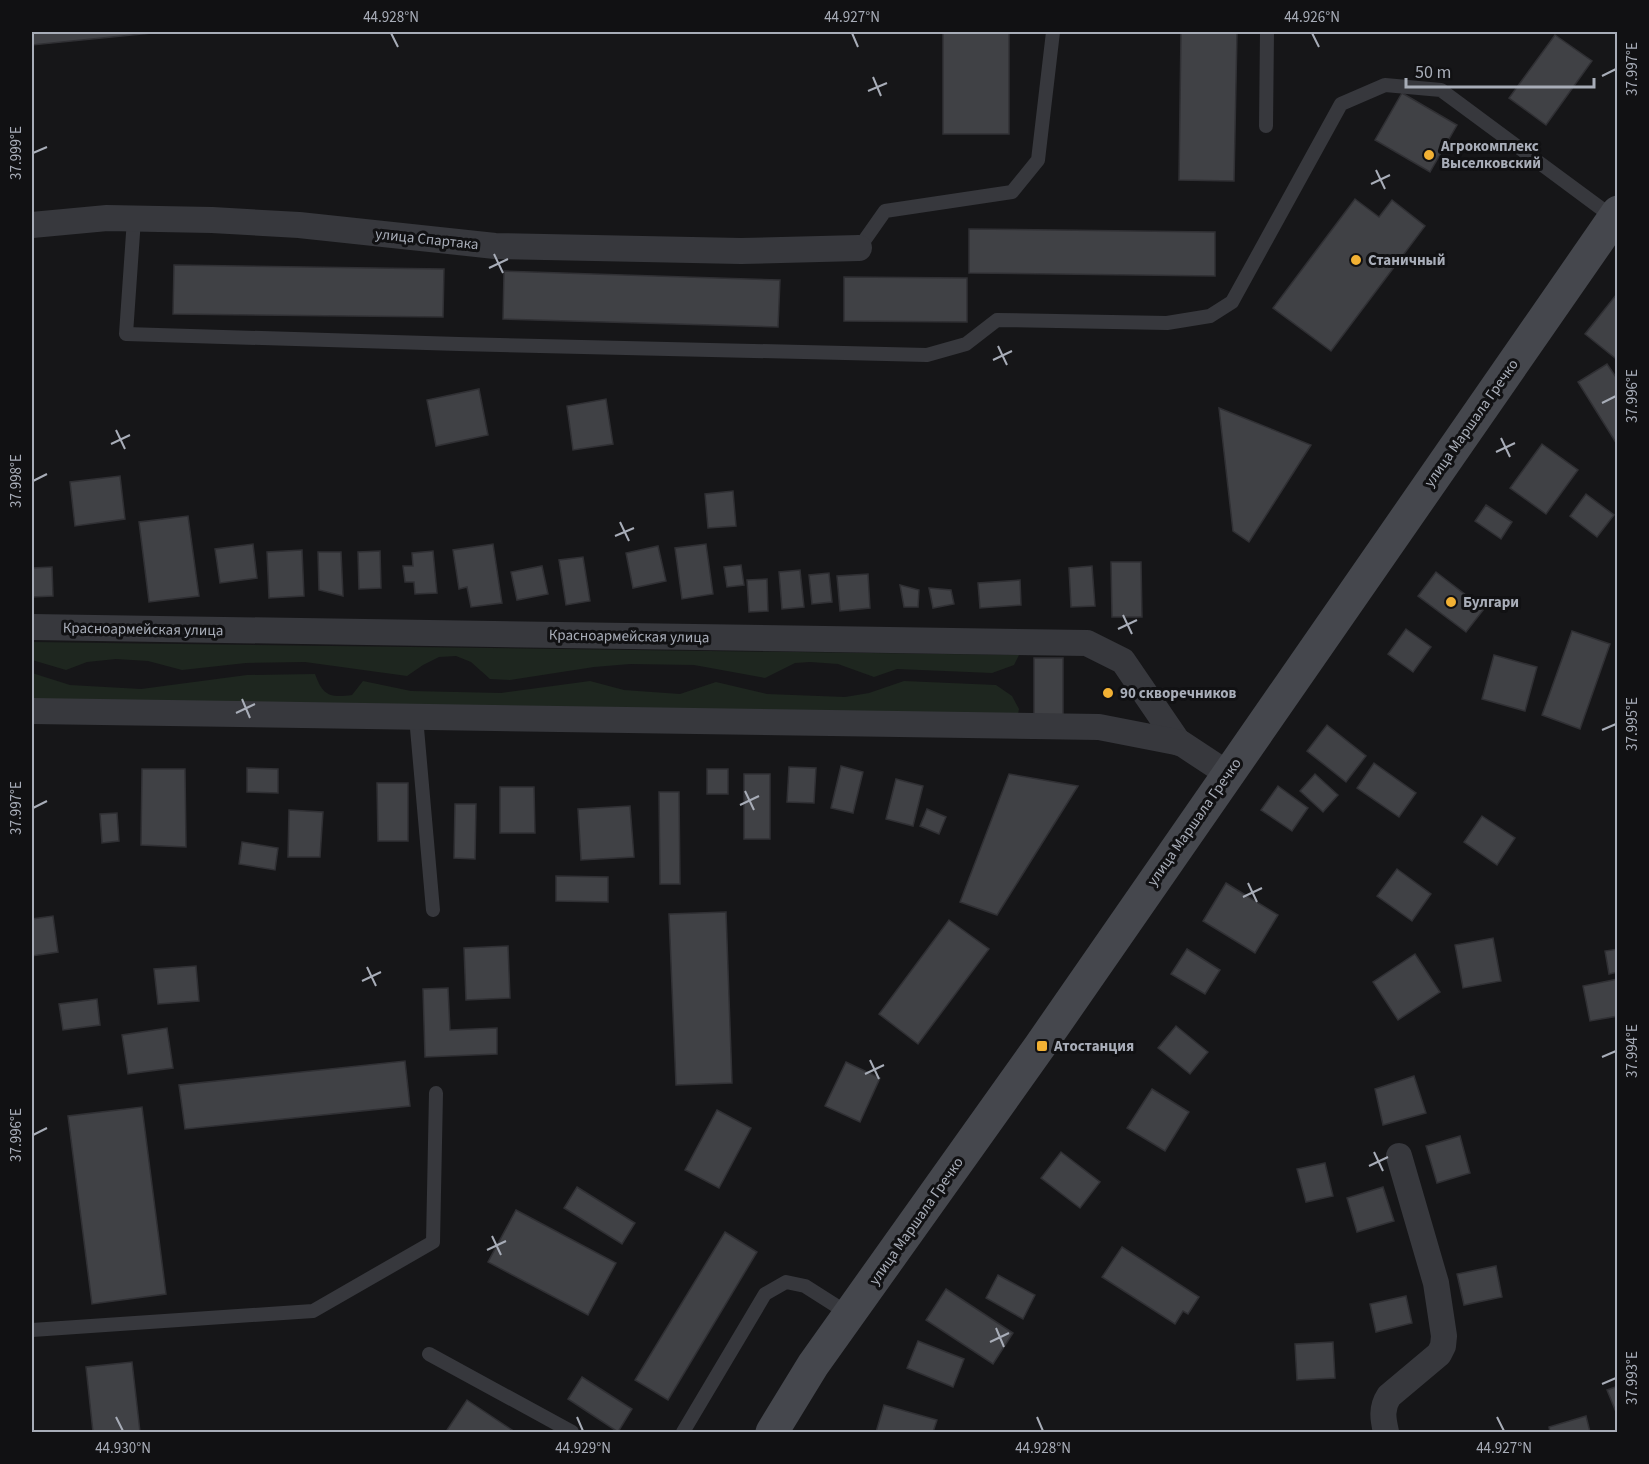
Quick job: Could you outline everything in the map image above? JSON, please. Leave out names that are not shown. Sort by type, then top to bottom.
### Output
[{"type":"main road","name":"улица Маршала Гречко","points":[[772,1432],[813,1365],[1040,1046],[1616,215]]},
{"type":"street","name":"улица Спартака","points":[[32,225],[107,218],[299,225],[495,246],[741,251],[859,248]]},
{"type":"street","name":"Красноармейская улица","points":[[32,627],[1087,643],[1124,661],[1180,743]]},
{"type":"street","name":"Красноармейская улица","points":[[32,711],[1099,727],[1180,743],[1228,774]]},
{"type":"street","points":[[1386,1432],[1383,1417],[1384,1404],[1389,1396],[1439,1354],[1444,1336],[1436,1283],[1399,1156]]},
{"type":"lane","points":[[859,248],[885,211],[1012,192],[1038,160],[1053,32]]},
{"type":"lane","points":[[1266,126],[1267,32]]},
{"type":"lane","points":[[134,219],[126,334],[927,355],[966,344],[997,320],[1167,323],[1210,316],[1232,302],[1341,104],[1385,85],[1441,90],[1616,215]]},
{"type":"lane","points":[[416,717],[433,910]]},
{"type":"lane","points":[[32,1330],[313,1311],[433,1242],[436,1093]]},
{"type":"lane","points":[[682,1432],[765,1294],[786,1282],[804,1286],[849,1314]]},
{"type":"lane","points":[[429,1354],[572,1432]]},
{"type":"shaded area","points":[[32,642],[1019,655],[1014,665],[992,673],[897,669],[874,677],[838,664],[810,662],[795,663],[765,678],[694,665],[630,664],[510,680],[490,679],[471,662],[456,656],[439,657],[407,676],[305,662],[246,663],[182,670],[148,661],[116,659],[87,662],[66,670],[32,660]]},
{"type":"shaded area","points":[[32,673],[70,685],[141,689],[247,675],[315,674],[324,691],[338,696],[352,695],[363,681],[411,691],[501,693],[590,681],[624,690],[680,694],[716,682],[767,694],[845,697],[869,693],[904,681],[996,685],[1012,696],[1019,709],[1018,714],[32,702]]},
{"type":"building","points":[[32,32],[162,32],[32,45]]},
{"type":"building","points":[[943,32],[1009,32],[1009,134],[943,134]]},
{"type":"building","points":[[1181,32],[1237,32],[1234,181],[1179,180]]},
{"type":"building","points":[[1555,35],[1592,61],[1546,125],[1509,98]]},
{"type":"building","points":[[1402,93],[1457,125],[1430,172],[1375,140]]},
{"type":"building","points":[[1355,199],[1379,217],[1392,200],[1425,226],[1331,351],[1273,308]]},
{"type":"building","points":[[969,229],[1215,232],[1215,276],[969,273]]},
{"type":"building","points":[[174,265],[444,269],[443,317],[173,314]]},
{"type":"building","points":[[504,271],[780,280],[778,327],[503,319]]},
{"type":"building","points":[[844,277],[967,278],[967,322],[844,321]]},
{"type":"building","points":[[1616,295],[1618,297],[1618,355],[1615,358],[1585,334]]},
{"type":"building","points":[[1607,364],[1618,380],[1618,446],[1578,382]]},
{"type":"building","points":[[479,389],[488,435],[436,446],[427,400]]},
{"type":"building","points":[[606,399],[613,444],[573,450],[567,406]]},
{"type":"building","points":[[1219,408],[1311,445],[1249,542],[1233,531]]},
{"type":"building","points":[[1542,444],[1578,470],[1546,514],[1510,488]]},
{"type":"building","points":[[120,476],[125,519],[75,526],[70,482]]},
{"type":"building","points":[[733,491],[736,526],[708,528],[705,494]]},
{"type":"building","points":[[1586,494],[1614,515],[1597,537],[1570,516]]},
{"type":"building","points":[[1486,505],[1512,522],[1501,539],[1475,521]]},
{"type":"building","points":[[188,516],[199,596],[149,602],[139,522]]},
{"type":"building","points":[[253,544],[257,578],[220,583],[215,549]]},
{"type":"building","points":[[493,544],[502,603],[471,607],[467,587],[459,589],[453,550]]},
{"type":"building","points":[[706,544],[713,594],[682,599],[675,548]]},
{"type":"building","points":[[658,546],[666,581],[633,588],[626,553]]},
{"type":"building","points":[[302,550],[304,596],[269,598],[267,552]]},
{"type":"building","points":[[380,551],[381,588],[359,589],[358,552]]},
{"type":"building","points":[[433,551],[437,593],[415,594],[414,582],[405,582],[403,566],[413,566],[412,553]]},
{"type":"building","points":[[318,552],[341,552],[343,596],[319,590]]},
{"type":"building","points":[[583,557],[590,601],[566,605],[559,560]]},
{"type":"building","points":[[1111,562],[1141,562],[1142,617],[1112,617]]},
{"type":"building","points":[[741,565],[744,585],[727,587],[724,567]]},
{"type":"building","points":[[542,566],[548,594],[517,600],[511,572]]},
{"type":"building","points":[[1092,566],[1095,606],[1071,607],[1069,568]]},
{"type":"building","points":[[52,567],[53,596],[32,597],[32,568]]},
{"type":"building","points":[[800,570],[804,607],[782,609],[779,572]]},
{"type":"building","name":"Булгари","points":[[1436,572],[1484,609],[1466,632],[1418,596]]},
{"type":"building","points":[[829,573],[832,602],[812,604],[809,575]]},
{"type":"building","points":[[868,574],[870,608],[840,611],[837,576]]},
{"type":"building","points":[[767,579],[768,611],[749,612],[747,580]]},
{"type":"building","points":[[1020,580],[1021,605],[980,608],[978,583]]},
{"type":"building","points":[[900,585],[919,590],[918,607],[904,607]]},
{"type":"building","points":[[929,588],[951,590],[954,604],[933,608]]},
{"type":"building","points":[[1406,629],[1431,647],[1413,672],[1388,654]]},
{"type":"building","points":[[1572,631],[1610,644],[1580,729],[1542,715]]},
{"type":"building","points":[[1494,655],[1537,667],[1525,711],[1482,699]]},
{"type":"building","points":[[1034,658],[1063,658],[1063,716],[1034,715]]},
{"type":"building","points":[[1327,725],[1366,756],[1346,782],[1307,751]]},
{"type":"building","points":[[1374,763],[1416,793],[1399,817],[1357,788]]},
{"type":"building","points":[[841,766],[863,772],[853,813],[831,808]]},
{"type":"building","points":[[789,767],[816,768],[814,803],[787,802]]},
{"type":"building","points":[[247,768],[278,769],[278,793],[247,792]]},
{"type":"building","points":[[142,769],[185,769],[186,847],[141,845]]},
{"type":"building","points":[[707,769],[728,769],[728,794],[707,794]]},
{"type":"building","points":[[744,774],[770,774],[770,839],[744,839]]},
{"type":"building","points":[[1009,774],[1078,786],[997,915],[960,902]]},
{"type":"building","points":[[1315,774],[1338,795],[1323,812],[1300,791]]},
{"type":"building","points":[[896,779],[923,786],[913,826],[886,819]]},
{"type":"building","points":[[377,783],[408,783],[408,841],[378,841]]},
{"type":"building","points":[[1278,786],[1308,808],[1292,831],[1261,810]]},
{"type":"building","points":[[500,787],[534,787],[535,833],[500,833]]},
{"type":"building","points":[[659,792],[679,792],[680,884],[660,884]]},
{"type":"building","points":[[455,804],[476,804],[475,859],[454,858]]},
{"type":"building","points":[[630,806],[634,857],[581,860],[578,809]]},
{"type":"building","points":[[927,809],[946,817],[939,834],[920,826]]},
{"type":"building","points":[[289,810],[323,812],[320,857],[288,857]]},
{"type":"building","points":[[117,813],[119,841],[102,843],[100,814]]},
{"type":"building","points":[[1482,816],[1515,838],[1497,865],[1464,842]]},
{"type":"building","points":[[242,842],[278,848],[275,870],[239,864]]},
{"type":"building","points":[[1397,869],[1431,894],[1412,921],[1377,896]]},
{"type":"building","points":[[556,876],[608,877],[608,902],[556,901]]},
{"type":"building","points":[[1226,883],[1278,915],[1255,953],[1203,921]]},
{"type":"building","points":[[726,912],[732,1083],[676,1085],[669,914]]},
{"type":"building","points":[[53,916],[58,952],[32,956],[32,919]]},
{"type":"building","points":[[949,920],[989,949],[918,1044],[879,1014]]},
{"type":"building","points":[[1493,938],[1501,981],[1463,988],[1455,945]]},
{"type":"building","points":[[508,946],[510,998],[466,1000],[464,948]]},
{"type":"building","points":[[1187,949],[1220,970],[1205,994],[1171,974]]},
{"type":"building","points":[[1618,949],[1618,972],[1609,974],[1605,951]]},
{"type":"building","points":[[1415,954],[1440,992],[1398,1020],[1373,982]]},
{"type":"building","points":[[196,966],[199,1001],[158,1004],[154,969]]},
{"type":"building","points":[[1618,979],[1618,1016],[1590,1021],[1583,986]]},
{"type":"building","points":[[448,988],[450,1030],[497,1028],[497,1054],[425,1057],[423,989]]},
{"type":"building","points":[[97,999],[100,1025],[63,1030],[59,1004]]},
{"type":"building","points":[[1176,1026],[1208,1052],[1190,1074],[1158,1048]]},
{"type":"building","points":[[167,1028],[173,1068],[128,1074],[122,1035]]},
{"type":"building","points":[[405,1061],[410,1106],[185,1129],[179,1085]]},
{"type":"building","points":[[846,1062],[880,1078],[860,1122],[825,1106]]},
{"type":"building","points":[[1414,1076],[1426,1113],[1383,1125],[1375,1089]]},
{"type":"building","points":[[1152,1089],[1189,1112],[1165,1151],[1127,1128]]},
{"type":"building","points":[[142,1107],[166,1294],[92,1304],[68,1116]]},
{"type":"building","points":[[717,1110],[751,1128],[719,1188],[685,1170]]},
{"type":"building","points":[[1460,1136],[1470,1173],[1437,1183],[1426,1146]]},
{"type":"building","points":[[1061,1152],[1100,1182],[1080,1208],[1041,1178]]},
{"type":"building","points":[[1325,1163],[1333,1196],[1306,1202],[1297,1169]]},
{"type":"building","points":[[577,1187],[635,1223],[622,1244],[564,1208]]},
{"type":"building","points":[[1383,1187],[1394,1221],[1357,1232],[1347,1198]]},
{"type":"building","points":[[516,1210],[616,1263],[588,1315],[488,1262]]},
{"type":"building","points":[[725,1232],[757,1252],[668,1400],[635,1380]]},
{"type":"building","points":[[1122,1247],[1199,1297],[1188,1314],[1183,1311],[1175,1324],[1102,1277]]},
{"type":"building","points":[[1496,1266],[1502,1297],[1464,1305],[1457,1274]]},
{"type":"building","points":[[998,1275],[1035,1295],[1023,1319],[986,1298]]},
{"type":"building","points":[[946,1289],[1013,1333],[993,1364],[926,1320]]},
{"type":"building","points":[[1406,1296],[1412,1323],[1376,1332],[1370,1304]]},
{"type":"building","points":[[918,1341],[964,1359],[953,1387],[907,1368]]},
{"type":"building","points":[[1333,1342],[1335,1378],[1297,1380],[1295,1344]]},
{"type":"building","points":[[132,1362],[140,1432],[93,1432],[86,1367]]},
{"type":"building","points":[[582,1377],[632,1409],[618,1432],[568,1399]]},
{"type":"building","points":[[1618,1386],[1618,1417],[1607,1390]]},
{"type":"building","points":[[467,1400],[515,1432],[450,1432],[447,1430]]},
{"type":"building","points":[[884,1405],[937,1420],[933,1432],[876,1432]]},
{"type":"building","points":[[1586,1416],[1590,1432],[1550,1432],[1549,1427]]},
{"type":"place","name":"Агрокомплекс Выселковский","points":[[1429,155]]},
{"type":"place","name":"Станичный","points":[[1356,260]]},
{"type":"place","name":"Булгари","points":[[1451,602]]},
{"type":"place","name":"90 скворечников","points":[[1108,693]]},
{"type":"place","name":"Атостанция","points":[[1042,1046]]}]
